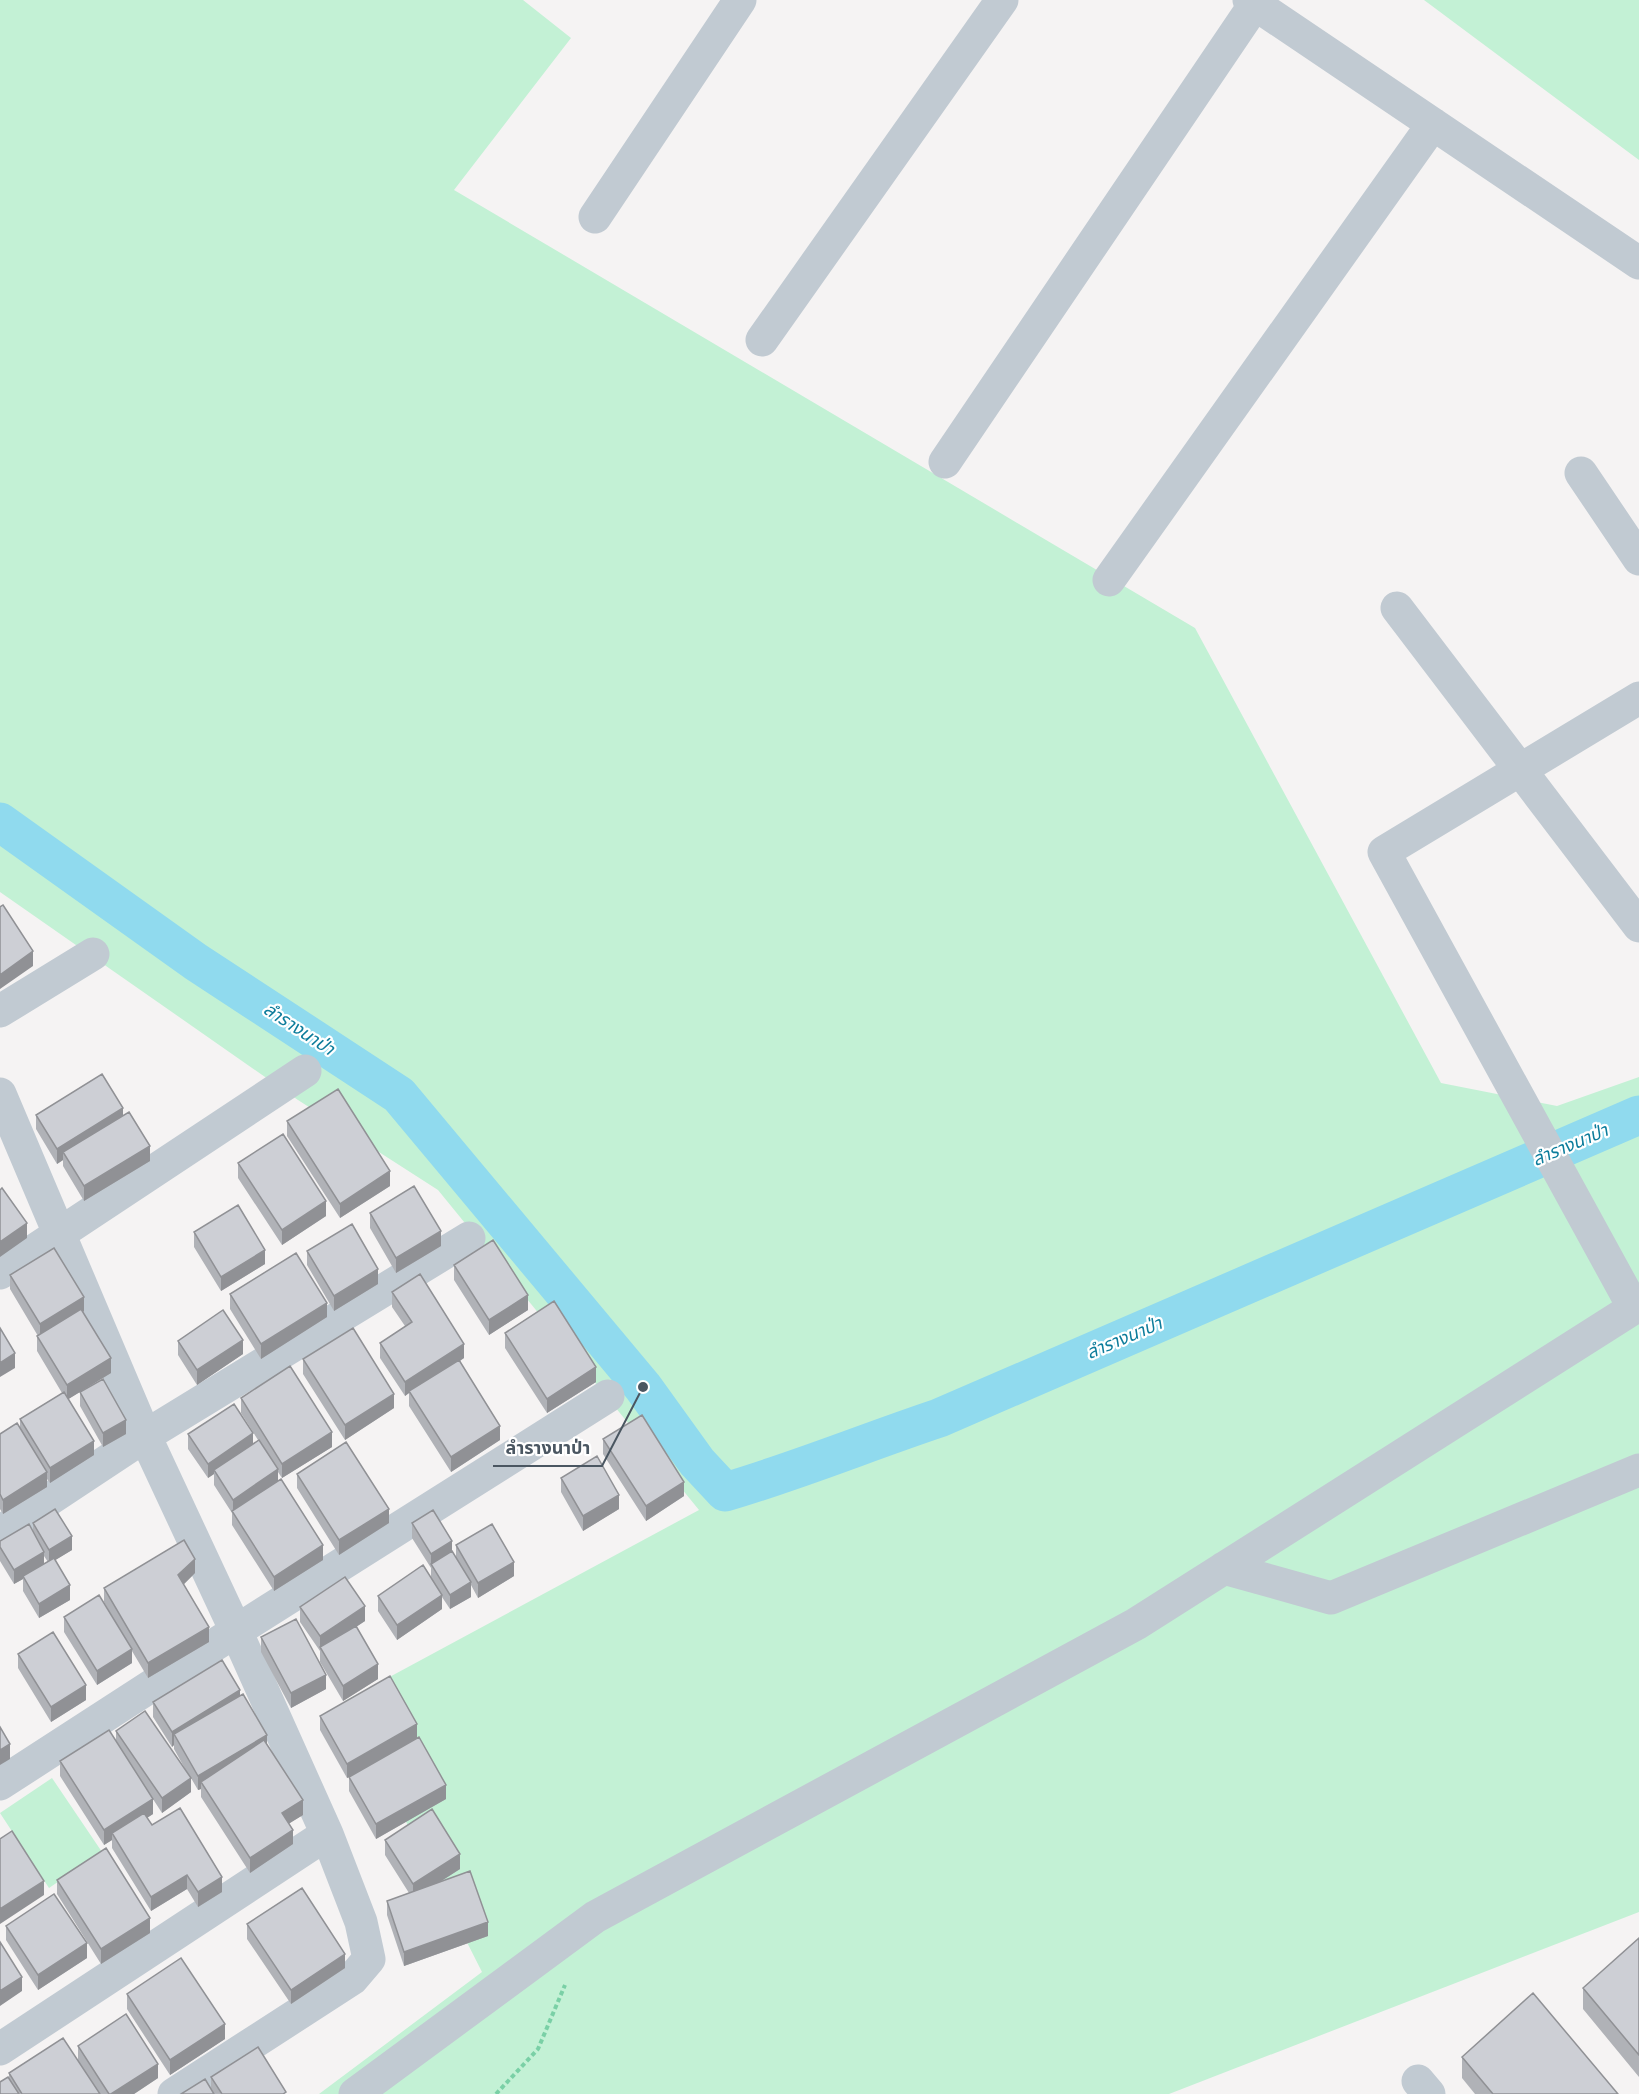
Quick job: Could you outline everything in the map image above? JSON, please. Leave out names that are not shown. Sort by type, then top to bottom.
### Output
[{"type":"street","points":[[595,217],[740,0]]},
{"type":"street","points":[[762,340],[1002,0]]},
{"type":"street","points":[[945,462],[1252,2],[1639,263]]},
{"type":"street","points":[[1109,580],[1433,124]]},
{"type":"street","points":[[1581,473],[1639,559]]},
{"type":"street","points":[[1397,608],[1639,926]]},
{"type":"street","points":[[355,2094],[594,1917],[1136,1624],[1634,1308],[1384,852],[1639,698]]},
{"type":"street","points":[[0,1011],[93,954]]},
{"type":"street","points":[[0,1273],[305,1071]]},
{"type":"street","points":[[0,1095],[145,1436],[327,1834],[361,1922],[369,1959],[352,1979],[174,2094]]},
{"type":"street","points":[[0,1532],[145,1436],[469,1238]]},
{"type":"street","points":[[0,1784],[236,1631],[608,1396]]},
{"type":"street","points":[[1224,1568],[1331,1598],[1639,1470]]},
{"type":"street","points":[[0,2049],[327,1834]]},
{"type":"path","points":[[496,2094],[537,2049],[566,1983]]},
{"type":"green space","points":[[0,0],[523,0],[571,38],[454,190],[1195,628],[1441,1083],[1557,1106],[1639,1077],[1639,1912],[1169,2094],[319,2094],[482,1972],[345,1701],[699,1510],[438,1190],[298,1100],[0,892]]},
{"type":"green space","points":[[1424,0],[1639,0],[1639,160]]},
{"type":"green space","points":[[52,1778],[102,1852],[49,1888],[0,1813]]},
{"type":"building","points":[[3,905],[33,951],[0,975],[0,907]]},
{"type":"building","points":[[102,1074],[123,1108],[57,1149],[36,1115]]},
{"type":"building","points":[[338,1089],[390,1171],[340,1204],[287,1121]]},
{"type":"building","points":[[129,1112],[150,1146],[84,1186],[63,1152]]},
{"type":"building","points":[[283,1134],[326,1201],[282,1230],[238,1163]]},
{"type":"building","points":[[414,1186],[441,1231],[396,1258],[370,1213]]},
{"type":"building","points":[[2,1188],[27,1223],[0,1242],[0,1190]]},
{"type":"building","points":[[238,1205],[265,1250],[221,1277],[194,1232]]},
{"type":"building","points":[[352,1224],[378,1269],[334,1296],[307,1251]]},
{"type":"building","points":[[493,1240],[528,1295],[489,1320],[454,1265]]},
{"type":"building","points":[[54,1248],[84,1297],[40,1324],[10,1275]]},
{"type":"building","points":[[296,1253],[327,1303],[261,1344],[230,1294]]},
{"type":"building","points":[[420,1274],[464,1344],[405,1382],[380,1343],[412,1322],[392,1292]]},
{"type":"building","points":[[554,1301],[596,1367],[547,1399],[505,1333]]},
{"type":"building","points":[[81,1309],[111,1358],[67,1385],[37,1336]]},
{"type":"building","points":[[223,1310],[243,1340],[197,1370],[178,1341]]},
{"type":"building","points":[[0,1328],[15,1353],[0,1363]]},
{"type":"building","points":[[353,1328],[394,1394],[345,1425],[303,1359]]},
{"type":"building","points":[[459,1360],[500,1426],[451,1457],[409,1391]]},
{"type":"building","points":[[290,1366],[332,1432],[282,1464],[241,1398]]},
{"type":"building","points":[[103,1379],[126,1420],[103,1433],[80,1392]]},
{"type":"building","points":[[64,1392],[94,1441],[50,1468],[20,1419]]},
{"type":"building","points":[[234,1404],[253,1433],[208,1464],[188,1434]]},
{"type":"building","points":[[642,1415],[684,1482],[646,1506],[603,1439]]},
{"type":"building","points":[[17,1423],[47,1472],[3,1500],[0,1494],[0,1434]]},
{"type":"building","points":[[259,1440],[278,1469],[233,1500],[214,1470]]},
{"type":"building","points":[[346,1442],[389,1509],[339,1540],[297,1474]]},
{"type":"building","points":[[597,1456],[619,1495],[583,1516],[561,1478]]},
{"type":"building","points":[[281,1479],[323,1545],[274,1577],[232,1511]]},
{"type":"building","points":[[55,1509],[72,1536],[49,1550],[33,1523]]},
{"type":"building","points":[[433,1510],[452,1541],[431,1554],[412,1523]]},
{"type":"building","points":[[29,1524],[44,1552],[14,1570],[0,1547],[0,1541]]},
{"type":"building","points":[[492,1524],[514,1562],[478,1583],[456,1545]]},
{"type":"building","points":[[184,1540],[195,1559],[178,1575],[209,1627],[148,1663],[104,1588]]},
{"type":"building","points":[[452,1551],[471,1582],[450,1595],[431,1564]]},
{"type":"building","points":[[54,1558],[70,1585],[39,1604],[23,1576]]},
{"type":"building","points":[[423,1565],[442,1595],[397,1625],[378,1596]]},
{"type":"building","points":[[345,1577],[365,1606],[320,1636],[300,1607]]},
{"type":"building","points":[[99,1595],[132,1649],[97,1671],[64,1617]]},
{"type":"building","points":[[296,1619],[326,1675],[291,1693],[261,1637]]},
{"type":"building","points":[[356,1626],[378,1664],[343,1686],[320,1647]]},
{"type":"building","points":[[53,1632],[86,1685],[51,1707],[18,1654]]},
{"type":"building","points":[[222,1660],[240,1690],[172,1732],[153,1702]]},
{"type":"building","points":[[390,1676],[417,1724],[347,1764],[320,1716]]},
{"type":"building","points":[[243,1694],[267,1735],[198,1776],[174,1734]]},
{"type":"building","points":[[145,1711],[191,1778],[162,1798],[116,1731]]},
{"type":"building","points":[[0,1727],[10,1744],[0,1750]]},
{"type":"building","points":[[109,1730],[153,1799],[104,1830],[60,1761]]},
{"type":"building","points":[[419,1737],[446,1785],[376,1824],[349,1777]]},
{"type":"building","points":[[264,1740],[303,1800],[282,1813],[293,1830],[250,1858],[201,1782]]},
{"type":"building","points":[[180,1808],[222,1877],[198,1892],[187,1875],[151,1897],[112,1833],[144,1813],[152,1825]]},
{"type":"building","points":[[432,1809],[460,1854],[413,1884],[385,1840]]},
{"type":"building","points":[[12,1831],[44,1881],[0,1909],[0,1839]]},
{"type":"building","points":[[106,1848],[150,1918],[101,1949],[57,1880]]},
{"type":"building","points":[[470,1871],[488,1922],[404,1952],[387,1901]]},
{"type":"building","points":[[302,1888],[345,1954],[291,1990],[247,1924]]},
{"type":"building","points":[[54,1894],[87,1943],[38,1975],[6,1926]]},
{"type":"building","points":[[1639,1938],[1639,2055],[1583,1988]]},
{"type":"building","points":[[0,1942],[22,1977],[0,1991]]},
{"type":"building","points":[[181,1958],[225,2024],[170,2060],[127,1994]]},
{"type":"building","points":[[1533,1993],[1618,2094],[1493,2094],[1462,2057]]},
{"type":"building","points":[[126,2014],[158,2064],[109,2094],[78,2046]]},
{"type":"building","points":[[63,2038],[100,2094],[22,2094],[9,2073]]},
{"type":"building","points":[[258,2047],[286,2092],[283,2094],[222,2094],[211,2077]]},
{"type":"building","points":[[8,2077],[19,2094],[0,2094],[0,2082]]},
{"type":"building","points":[[205,2079],[214,2094],[181,2094]]},
{"type":"waterway","name":"ลำรางนาป่า","points":[[0,822],[196,962],[399,1095],[643,1387],[697,1462],[725,1492],[939,1418],[1639,1115]]},
{"type":"place","name":"ลำรางนาป่า","points":[[643,1387]]}]
